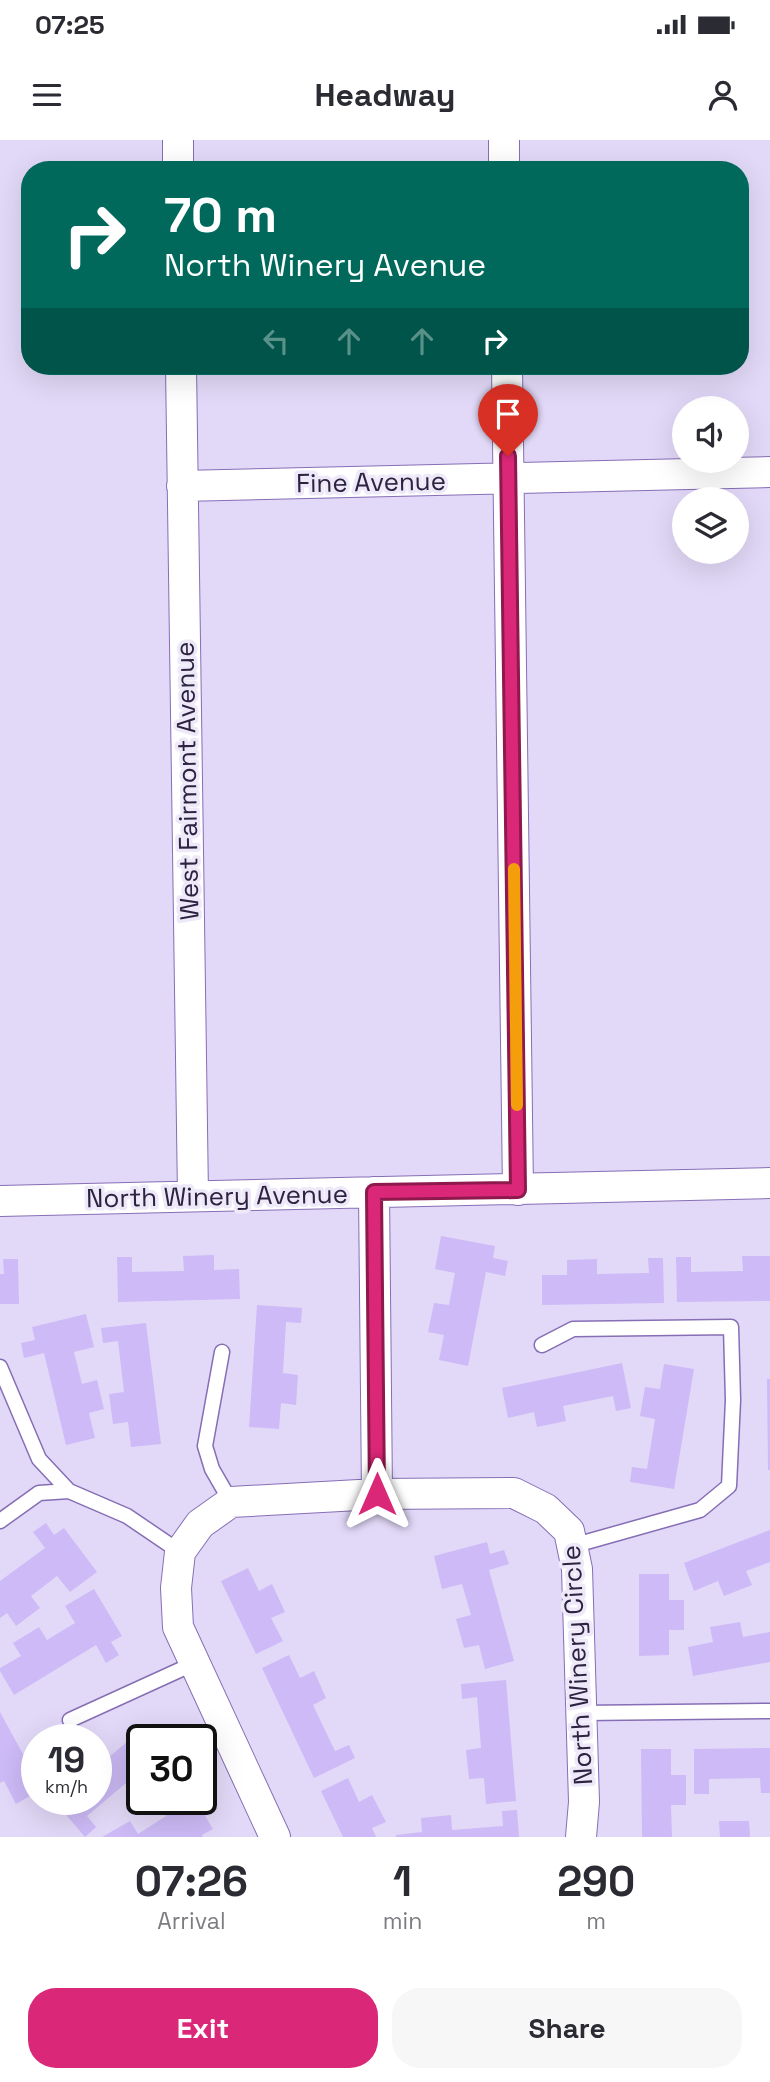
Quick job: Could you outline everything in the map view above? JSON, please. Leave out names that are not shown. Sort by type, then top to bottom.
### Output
[{"type":"street","points":[[178,140],[178,161]]},
{"type":"street","points":[[504,140],[504,161]]},
{"type":"street","name":"West Fairmont Avenue","points":[[181,375],[193,1196]]},
{"type":"street","points":[[507,375],[518,1190]]},
{"type":"street","name":"Fine Avenue","points":[[182,486],[770,472]]},
{"type":"street","name":"North Winery Avenue","points":[[0,1201],[770,1183]]},
{"type":"street","points":[[374,1192],[377,1494]]},
{"type":"street","name":"North Winery Circle","points":[[231,1502],[377,1494],[514,1493],[546,1508],[569,1531],[577,1569],[584,1802],[581,1837]]},
{"type":"street","points":[[231,1502],[201,1524],[180,1552],[176,1588],[178,1628],[275,1837]]},
{"type":"lane","points":[[542,1345],[573,1329],[731,1327],[733,1400],[729,1486],[700,1510],[572,1546]]},
{"type":"lane","points":[[222,1352],[205,1446],[212,1469],[231,1502]]},
{"type":"lane","points":[[0,1367],[39,1459],[69,1491],[127,1516],[180,1552]]},
{"type":"lane","points":[[0,1521],[39,1493],[69,1491]]},
{"type":"lane","points":[[71,1720],[195,1663]]},
{"type":"lane","points":[[582,1713],[770,1711]]},
{"type":"building","points":[[441,1236],[495,1246],[493,1258],[508,1261],[505,1276],[486,1272],[468,1366],[439,1360],[444,1335],[428,1332],[434,1303],[449,1305],[455,1273],[435,1269]]},
{"type":"building","points":[[214,1255],[214,1270],[239,1269],[240,1299],[118,1302],[117,1257],[132,1257],[132,1272],[184,1271],[183,1256]]},
{"type":"building","points":[[742,1256],[770,1256],[770,1301],[677,1302],[676,1257],[691,1257],[691,1272],[743,1271]]},
{"type":"building","points":[[648,1258],[663,1258],[664,1303],[542,1305],[542,1275],[567,1275],[567,1260],[597,1259],[597,1274],[649,1273]]},
{"type":"building","points":[[3,1259],[18,1259],[19,1304],[0,1304]]},
{"type":"building","points":[[257,1305],[302,1308],[301,1323],[286,1322],[283,1373],[298,1375],[296,1405],[281,1403],[279,1429],[249,1427]]},
{"type":"building","points":[[86,1314],[94,1347],[74,1352],[82,1384],[97,1380],[104,1409],[89,1413],[95,1438],[66,1445],[44,1353],[24,1358],[21,1343],[35,1340],[32,1327]]},
{"type":"building","points":[[146,1323],[161,1444],[131,1447],[128,1422],[113,1424],[109,1394],[124,1392],[118,1341],[103,1343],[101,1328]]},
{"type":"building","points":[[622,1363],[631,1408],[616,1411],[613,1396],[563,1406],[566,1421],[537,1427],[534,1412],[508,1418],[502,1388]]},
{"type":"building","points":[[664,1364],[694,1369],[674,1489],[630,1482],[632,1467],[647,1469],[655,1419],[640,1416],[645,1387],[660,1389]]},
{"type":"building","points":[[767,1379],[770,1379],[770,1470],[768,1470]]},
{"type":"building","points":[[46,1523],[54,1535],[64,1528],[97,1572],[70,1592],[57,1576],[31,1596],[40,1608],[16,1626],[7,1613],[0,1618],[0,1581],[45,1548],[33,1532]]},
{"type":"building","points":[[770,1530],[770,1562],[746,1571],[752,1585],[724,1596],[718,1581],[694,1591],[684,1563]]},
{"type":"building","points":[[487,1542],[490,1554],[504,1550],[509,1564],[489,1570],[514,1661],[485,1669],[479,1645],[464,1648],[456,1619],[471,1615],[462,1584],[442,1589],[434,1556]]},
{"type":"building","points":[[248,1568],[259,1591],[272,1584],[285,1612],[271,1618],[283,1641],[256,1654],[221,1581]]},
{"type":"building","points":[[639,1574],[669,1574],[669,1600],[684,1600],[684,1630],[669,1630],[669,1655],[639,1656]]},
{"type":"building","points":[[94,1589],[122,1636],[111,1642],[119,1655],[106,1663],[96,1645],[14,1695],[0,1671],[0,1668],[21,1656],[13,1643],[39,1627],[47,1640],[75,1623],[65,1606]]},
{"type":"building","points":[[740,1622],[743,1637],[770,1632],[770,1662],[693,1676],[688,1647],[713,1642],[710,1627]]},
{"type":"building","points":[[289,1655],[300,1678],[314,1671],[326,1698],[313,1705],[335,1751],[349,1745],[355,1758],[314,1778],[262,1668]]},
{"type":"building","points":[[506,1680],[516,1801],[486,1804],[484,1778],[469,1779],[466,1750],[481,1748],[477,1697],[462,1699],[461,1684]]},
{"type":"building","points":[[0,1712],[21,1751],[21,1801],[16,1804],[4,1781],[0,1783]]},
{"type":"building","points":[[126,1743],[126,1783],[112,1795],[112,1754]]},
{"type":"building","points":[[770,1748],[770,1793],[761,1793],[760,1778],[709,1779],[709,1794],[694,1794],[694,1749]]},
{"type":"building","points":[[641,1749],[671,1749],[671,1775],[686,1775],[686,1805],[671,1805],[672,1837],[642,1837]]},
{"type":"building","points":[[348,1778],[359,1802],[372,1795],[386,1822],[372,1828],[376,1837],[343,1837],[321,1791]]},
{"type":"building","points":[[517,1810],[519,1837],[396,1837],[422,1832],[421,1818],[451,1815],[452,1830],[503,1826],[502,1811]]},
{"type":"building","points":[[66,1815],[88,1815],[96,1827],[85,1837]]},
{"type":"building","points":[[205,1815],[213,1829],[202,1835],[203,1837],[102,1837],[130,1821],[138,1834],[166,1816]]},
{"type":"building","points":[[719,1821],[749,1821],[750,1837],[720,1837]]},
{"type":"slow traffic","points":[[514,869],[517,1105]]},
{"type":"route","points":[[377,1494],[374,1192],[518,1190],[508,456]]}]
